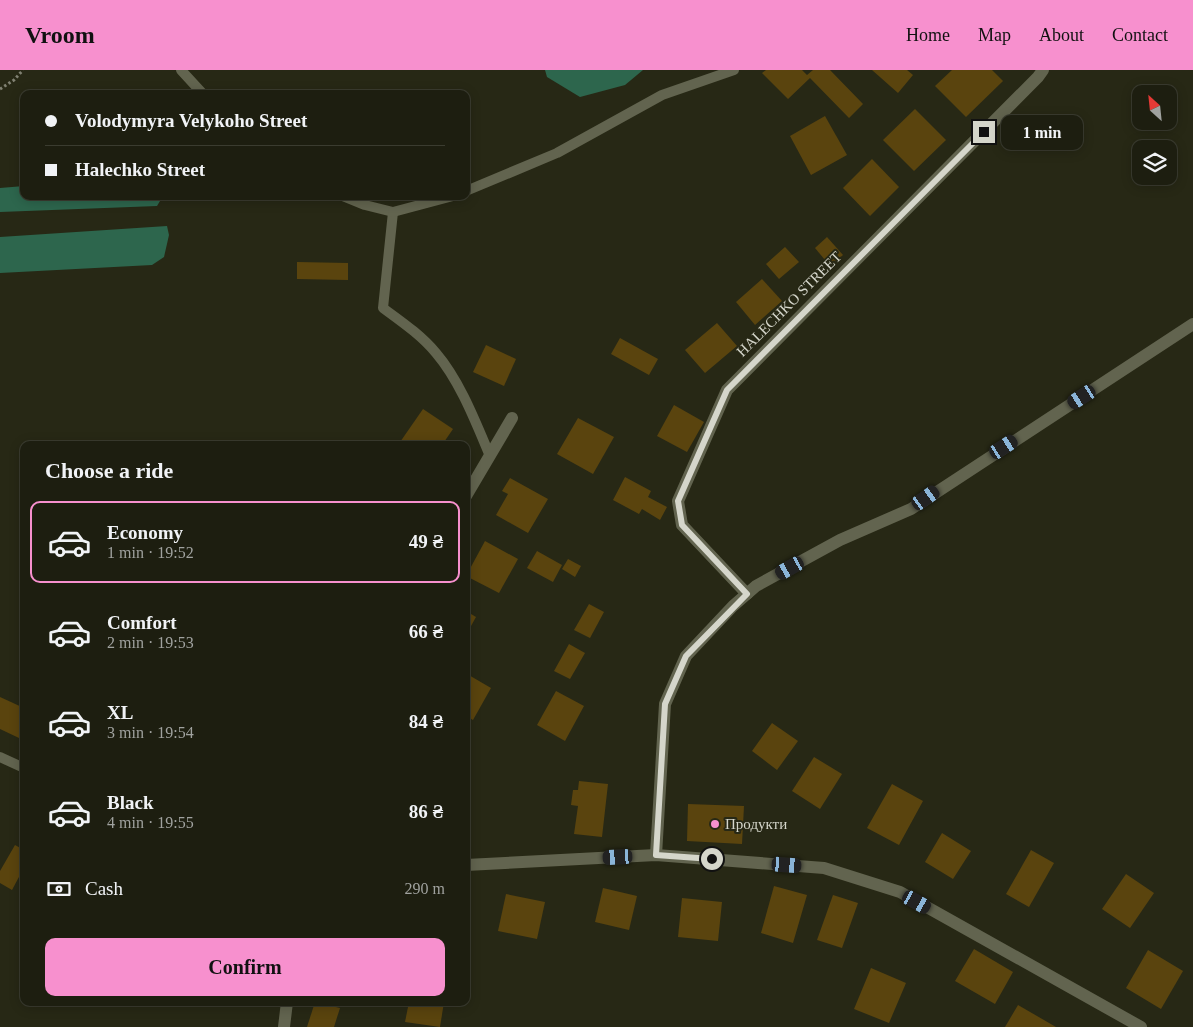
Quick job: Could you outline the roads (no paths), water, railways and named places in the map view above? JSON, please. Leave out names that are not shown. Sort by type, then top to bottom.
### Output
[{"type":"street","name":"HALECHKO STREET","points":[[747,594],[682,525],[678,501],[727,390],[1043,70]]},
{"type":"street","points":[[656,855],[665,704],[686,656],[747,594],[756,586],[840,540],[911,509],[1193,324]]},
{"type":"street","points":[[470,489],[512,418]]},
{"type":"street","points":[[470,865],[656,855],[824,868],[900,892],[1141,1027]]},
{"type":"street","points":[[284,1027],[287,1006]]},
{"type":"lane","points":[[181,70],[199,90]]},
{"type":"lane","points":[[470,189],[557,153],[662,95],[734,70]]},
{"type":"lane","points":[[352,200],[393,212],[438,200]]},
{"type":"lane","points":[[393,212],[382,308],[408,326],[437,354],[471,409],[490,456]]},
{"type":"lane","points":[[0,757],[20,766]]},
{"type":"place","name":"Продукти","points":[[715,824]]}]
